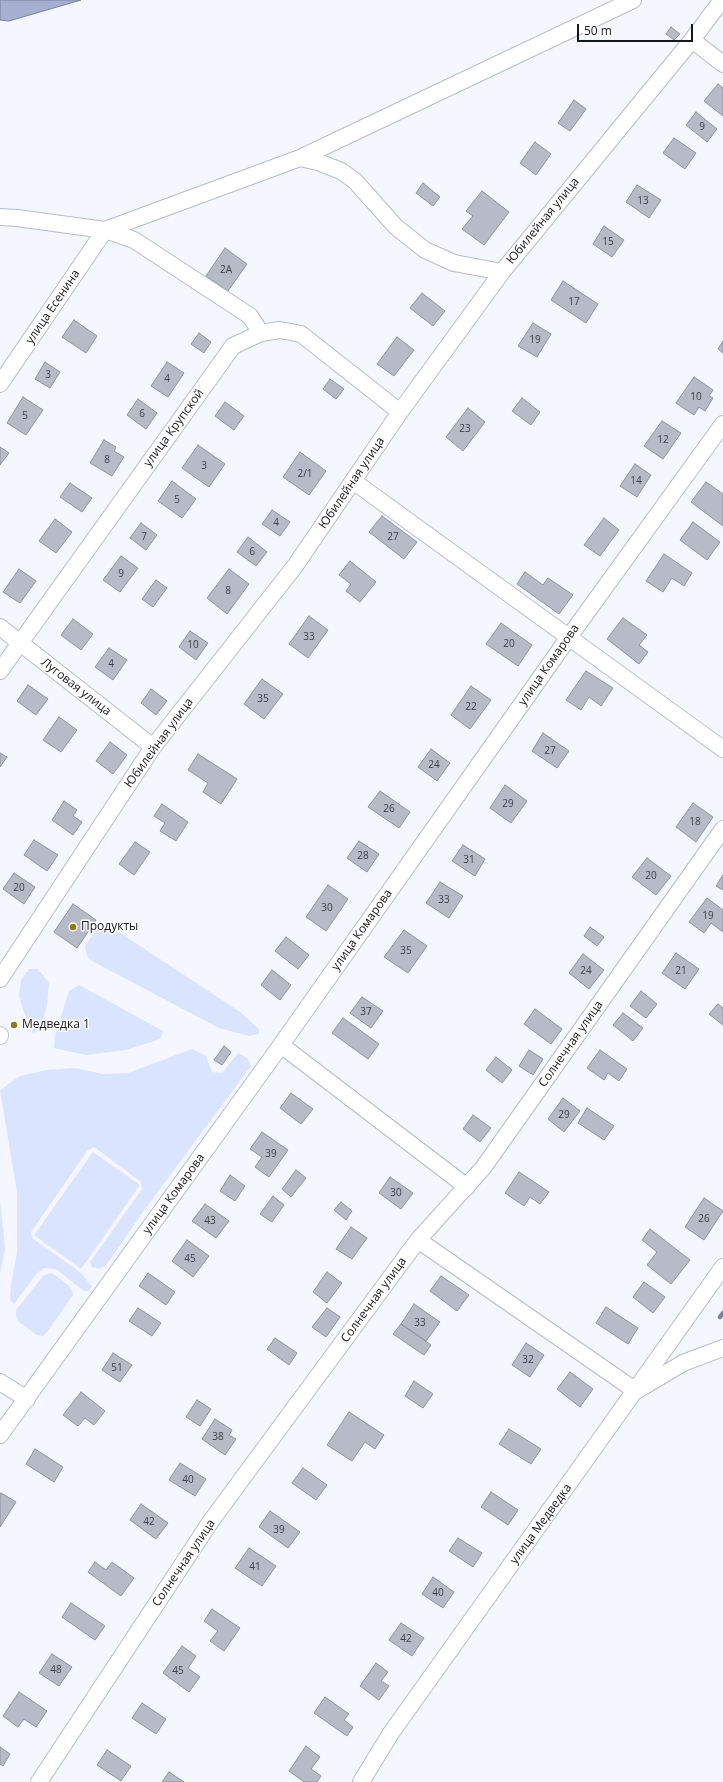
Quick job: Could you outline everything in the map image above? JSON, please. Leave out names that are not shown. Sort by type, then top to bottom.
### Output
[{"type":"street","points":[[105,230],[300,158],[634,0]]},
{"type":"street","name":"Юбилейная улица","points":[[0,979],[153,747],[295,566],[400,412],[502,272],[692,40],[722,0]]},
{"type":"street","points":[[692,40],[723,64]]},
{"type":"street","points":[[300,158],[318,162],[341,171],[355,181],[396,227],[425,250],[454,263],[502,272]]},
{"type":"street","points":[[0,217],[105,230],[134,240],[250,316],[261,332]]},
{"type":"street","name":"улица Есенина","points":[[0,384],[105,230]]},
{"type":"street","name":"улица Крупской","points":[[0,671],[233,346],[261,332],[280,330],[300,334],[400,412]]},
{"type":"street","name":"улица Комарова","points":[[0,1435],[281,1045],[569,637],[723,424]]},
{"type":"street","points":[[353,481],[723,749]]},
{"type":"street","name":"Луговая улица","points":[[0,627],[153,747]]},
{"type":"street","name":"Солнечная улица","points":[[39,1782],[211,1521],[418,1240],[483,1168],[723,829]]},
{"type":"street","points":[[281,1045],[467,1187]]},
{"type":"street","points":[[418,1240],[636,1391],[683,1363],[723,1348]]},
{"type":"street","name":"улица Медведка","points":[[361,1782],[391,1733],[636,1391],[723,1266]]},
{"type":"street","points":[[0,1382],[27,1399]]},
{"type":"shaded area","points":[[0,0],[81,0],[9,21],[0,20]]},
{"type":"shaded area","points":[[106,925],[119,932],[240,1012],[259,1029],[259,1034],[249,1036],[219,1028],[92,961],[87,956],[85,946],[95,931]]},
{"type":"shaded area","points":[[29,969],[38,969],[49,983],[47,1006],[40,1029],[33,1033],[19,996],[21,980]]},
{"type":"shaded area","points":[[79,985],[163,1031],[160,1039],[126,1050],[86,1055],[54,1048],[55,1036],[69,991]]},
{"type":"shaded area","points":[[192,1049],[206,1056],[212,1072],[222,1073],[238,1053],[247,1058],[251,1066],[145,1209],[107,1264],[100,1269],[92,1267],[90,1262],[142,1189],[141,1182],[94,1147],[88,1150],[31,1232],[32,1238],[80,1272],[92,1286],[89,1291],[84,1291],[56,1269],[45,1268],[37,1273],[14,1304],[10,1300],[11,1284],[17,1253],[17,1192],[0,1090],[20,1076],[47,1070],[75,1068],[103,1074],[128,1073]]},
{"type":"shaded area","points":[[93,1152],[140,1185],[81,1269],[34,1235]]},
{"type":"shaded area","points":[[0,1199],[5,1249],[0,1273]]},
{"type":"shaded area","points":[[50,1273],[69,1286],[73,1295],[43,1336],[37,1335],[19,1322],[16,1316],[16,1310],[43,1276]]},
{"type":"building","points":[[671,27],[680,34],[674,40],[666,34]]},
{"type":"building","points":[[718,84],[723,88],[723,116],[704,101]]},
{"type":"building","points":[[574,100],[586,109],[570,131],[558,123]]},
{"type":"building","points":[[696,112],[717,129],[707,142],[686,125]]},
{"type":"building","points":[[674,138],[696,153],[685,169],[663,153]]},
{"type":"building","points":[[535,142],[551,154],[536,175],[520,163]]},
{"type":"building","points":[[423,183],[440,197],[433,206],[416,193]]},
{"type":"building","points":[[637,185],[661,200],[649,218],[626,202]]},
{"type":"building","points":[[482,191],[509,212],[484,245],[462,229],[473,216],[466,211]]},
{"type":"building","points":[[604,226],[624,240],[612,257],[593,244]]},
{"type":"building","points":[[225,248],[247,264],[228,291],[206,276]]},
{"type":"building","points":[[563,281],[598,304],[586,323],[551,300]]},
{"type":"building","points":[[422,293],[445,311],[433,326],[410,308]]},
{"type":"building","points":[[74,320],[97,336],[86,353],[62,337]]},
{"type":"building","points":[[533,323],[551,334],[537,357],[518,346]]},
{"type":"building","points":[[199,333],[211,342],[204,353],[191,344]]},
{"type":"building","points":[[397,337],[414,350],[394,376],[377,364]]},
{"type":"building","points":[[723,341],[723,353],[718,349]]},
{"type":"building","points":[[45,362],[60,372],[50,388],[35,379]]},
{"type":"building","points":[[167,362],[184,373],[168,397],[151,386]]},
{"type":"building","points":[[694,377],[713,390],[709,396],[713,398],[705,411],[699,407],[694,415],[676,403]]},
{"type":"building","points":[[330,379],[344,389],[336,399],[323,389]]},
{"type":"building","points":[[23,397],[43,410],[26,435],[7,423]]},
{"type":"building","points":[[522,398],[540,412],[531,425],[512,411]]},
{"type":"building","points":[[138,399],[157,413],[146,429],[127,415]]},
{"type":"building","points":[[225,402],[244,416],[234,430],[215,416]]},
{"type":"building","points":[[468,408],[485,422],[463,451],[446,437]]},
{"type":"building","points":[[662,421],[681,433],[663,459],[644,446]]},
{"type":"building","points":[[104,440],[116,447],[114,451],[124,457],[112,476],[90,463]]},
{"type":"building","points":[[198,445],[225,464],[209,487],[182,468]]},
{"type":"building","points":[[0,447],[9,453],[0,465]]},
{"type":"building","points":[[300,452],[326,471],[309,495],[283,477]]},
{"type":"building","points":[[635,464],[651,475],[637,497],[620,486]]},
{"type":"building","points":[[172,481],[196,499],[182,518],[158,501]]},
{"type":"building","points":[[706,482],[723,494],[723,526],[691,502]]},
{"type":"building","points":[[70,483],[92,498],[82,512],[60,497]]},
{"type":"building","points":[[272,510],[290,522],[280,536],[262,524]]},
{"type":"building","points":[[382,516],[417,542],[404,559],[369,532]]},
{"type":"building","points":[[604,518],[619,530],[600,556],[584,545]]},
{"type":"building","points":[[55,519],[72,532],[56,553],[39,541]]},
{"type":"building","points":[[693,522],[720,542],[707,560],[680,540]]},
{"type":"building","points":[[141,523],[157,535],[146,550],[130,538]]},
{"type":"building","points":[[248,537],[267,552],[256,566],[237,552]]},
{"type":"building","points":[[664,554],[692,573],[684,586],[672,578],[663,592],[646,581]]},
{"type":"building","points":[[121,556],[138,568],[120,592],[103,580]]},
{"type":"building","points":[[350,561],[376,582],[360,602],[346,591],[351,584],[339,575]]},
{"type":"building","points":[[19,569],[36,581],[20,603],[3,592]]},
{"type":"building","points":[[229,569],[249,584],[227,614],[207,598]]},
{"type":"building","points":[[525,572],[543,585],[548,578],[573,595],[559,614],[517,584]]},
{"type":"building","points":[[156,580],[167,588],[153,607],[142,599]]},
{"type":"building","points":[[309,616],[328,630],[308,658],[289,644]]},
{"type":"building","points":[[623,618],[647,635],[639,645],[648,652],[639,664],[607,639]]},
{"type":"building","points":[[73,619],[93,634],[81,650],[61,635]]},
{"type":"building","points":[[501,623],[532,645],[518,666],[486,644]]},
{"type":"building","points":[[190,631],[208,643],[196,660],[179,647]]},
{"type":"building","points":[[109,648],[127,660],[113,680],[95,667]]},
{"type":"building","points":[[586,671],[613,688],[601,706],[589,697],[581,710],[566,700]]},
{"type":"building","points":[[262,679],[283,694],[264,719],[244,704]]},
{"type":"building","points":[[28,685],[48,699],[36,715],[17,701]]},
{"type":"building","points":[[471,686],[491,700],[470,729],[451,715]]},
{"type":"building","points":[[151,689],[167,701],[156,715],[141,703]]},
{"type":"building","points":[[59,717],[77,730],[61,752],[43,740]]},
{"type":"building","points":[[543,733],[569,751],[557,768],[532,751]]},
{"type":"building","points":[[110,742],[127,755],[113,774],[96,761]]},
{"type":"building","points":[[431,749],[450,763],[437,781],[418,767]]},
{"type":"building","points":[[0,753],[7,757],[0,767]]},
{"type":"building","points":[[198,754],[237,779],[221,804],[203,792],[208,783],[188,770]]},
{"type":"building","points":[[505,785],[527,801],[511,823],[490,808]]},
{"type":"building","points":[[380,791],[410,812],[399,828],[368,807]]},
{"type":"building","points":[[64,801],[77,810],[73,816],[82,822],[73,835],[52,820]]},
{"type":"building","points":[[693,803],[713,817],[696,842],[676,827]]},
{"type":"building","points":[[162,804],[188,822],[176,841],[160,831],[165,823],[154,816]]},
{"type":"building","points":[[34,840],[58,855],[47,871],[24,855]]},
{"type":"building","points":[[359,841],[379,854],[367,872],[347,858]]},
{"type":"building","points":[[135,842],[150,852],[134,875],[119,864]]},
{"type":"building","points":[[463,845],[485,859],[475,876],[452,861]]},
{"type":"building","points":[[647,858],[671,876],[656,895],[632,877]]},
{"type":"building","points":[[14,873],[35,887],[24,904],[3,889]]},
{"type":"building","points":[[723,875],[723,890],[716,886]]},
{"type":"building","points":[[440,882],[463,896],[449,918],[426,903]]},
{"type":"building","points":[[328,885],[348,899],[326,931],[306,917]]},
{"type":"building","points":[[707,898],[723,910],[723,932],[711,923],[704,933],[689,922]]},
{"type":"building","points":[[73,904],[96,920],[77,948],[54,932]]},
{"type":"building","points":[[590,927],[604,937],[597,946],[584,936]]},
{"type":"building","points":[[404,930],[427,946],[408,973],[384,957]]},
{"type":"building","points":[[286,937],[309,955],[298,969],[275,951]]},
{"type":"building","points":[[676,953],[699,969],[685,989],[662,973]]},
{"type":"building","points":[[583,954],[604,970],[589,989],[569,973]]},
{"type":"building","points":[[272,970],[291,985],[280,1000],[261,985]]},
{"type":"building","points":[[641,991],[657,1004],[646,1018],[630,1006]]},
{"type":"building","points":[[362,997],[383,1011],[371,1028],[350,1013]]},
{"type":"building","points":[[718,1004],[723,1008],[723,1025],[709,1014]]},
{"type":"building","points":[[535,1009],[562,1029],[551,1044],[524,1024]]},
{"type":"building","points":[[623,1013],[643,1028],[633,1041],[613,1025]]},
{"type":"building","points":[[343,1018],[379,1044],[368,1059],[332,1033]]},
{"type":"building","points":[[224,1046],[231,1052],[222,1065],[214,1060]]},
{"type":"building","points":[[529,1050],[543,1059],[533,1075],[519,1066]]},
{"type":"building","points":[[600,1050],[627,1069],[619,1081],[608,1073],[604,1080],[587,1068]]},
{"type":"building","points":[[496,1057],[512,1070],[502,1083],[486,1070]]},
{"type":"building","points":[[291,1093],[313,1109],[301,1124],[280,1108]]},
{"type":"building","points":[[563,1098],[580,1111],[564,1132],[548,1119]]},
{"type":"building","points":[[587,1108],[614,1126],[604,1140],[578,1123]]},
{"type":"building","points":[[473,1115],[491,1128],[480,1142],[463,1129]]},
{"type":"building","points":[[262,1132],[288,1150],[269,1177],[255,1167],[262,1157],[250,1149]]},
{"type":"building","points":[[296,1170],[306,1178],[291,1197],[282,1189]]},
{"type":"building","points":[[519,1172],[549,1192],[540,1204],[530,1197],[524,1206],[505,1193]]},
{"type":"building","points":[[230,1175],[245,1186],[235,1201],[220,1191]]},
{"type":"building","points":[[390,1177],[413,1193],[401,1209],[379,1193]]},
{"type":"building","points":[[273,1196],[284,1205],[272,1222],[260,1214]]},
{"type":"building","points":[[704,1198],[723,1211],[704,1240],[685,1227]]},
{"type":"building","points":[[341,1202],[352,1211],[346,1220],[334,1210]]},
{"type":"building","points":[[205,1204],[229,1221],[216,1238],[192,1221]]},
{"type":"building","points":[[351,1227],[367,1238],[352,1259],[336,1249]]},
{"type":"building","points":[[650,1229],[690,1260],[671,1284],[647,1265],[657,1252],[642,1240]]},
{"type":"building","points":[[187,1240],[209,1256],[193,1277],[172,1261]]},
{"type":"building","points":[[327,1272],[342,1283],[327,1303],[313,1292]]},
{"type":"building","points":[[148,1273],[175,1292],[166,1305],[139,1286]]},
{"type":"building","points":[[441,1276],[469,1295],[457,1311],[430,1291]]},
{"type":"building","points":[[644,1282],[665,1297],[653,1313],[633,1297]]},
{"type":"building","points":[[414,1304],[440,1322],[426,1341],[401,1324]]},
{"type":"building","points":[[606,1307],[638,1328],[628,1344],[596,1323]]},
{"type":"building","points":[[138,1308],[161,1323],[152,1336],[129,1321]]},
{"type":"building","points":[[327,1308],[340,1317],[326,1337],[312,1327]]},
{"type":"building","points":[[401,1324],[431,1345],[424,1355],[393,1334]]},
{"type":"building","points":[[275,1338],[297,1353],[289,1365],[267,1349]]},
{"type":"building","points":[[526,1343],[544,1355],[530,1377],[512,1365]]},
{"type":"building","points":[[113,1353],[132,1365],[120,1382],[102,1370]]},
{"type":"building","points":[[570,1372],[593,1389],[580,1407],[557,1389]]},
{"type":"building","points":[[414,1381],[433,1394],[423,1408],[405,1396]]},
{"type":"building","points":[[81,1392],[105,1411],[94,1425],[85,1418],[78,1426],[63,1415]]},
{"type":"building","points":[[197,1400],[211,1409],[200,1426],[186,1417]]},
{"type":"building","points":[[349,1412],[384,1435],[375,1449],[365,1442],[352,1461],[327,1445]]},
{"type":"building","points":[[215,1419],[232,1430],[229,1435],[236,1439],[225,1455],[202,1439]]},
{"type":"building","points":[[509,1429],[541,1449],[531,1464],[499,1444]]},
{"type":"building","points":[[35,1449],[63,1467],[54,1482],[26,1464]]},
{"type":"building","points":[[180,1463],[206,1479],[195,1496],[169,1480]]},
{"type":"building","points":[[303,1468],[327,1485],[316,1500],[292,1483]]},
{"type":"building","points":[[491,1492],[518,1510],[508,1525],[481,1507]]},
{"type":"building","points":[[1,1493],[16,1502],[0,1527],[0,1494]]},
{"type":"building","points":[[141,1504],[168,1523],[156,1539],[130,1520]]},
{"type":"building","points":[[270,1511],[300,1532],[288,1548],[259,1527]]},
{"type":"building","points":[[458,1538],[482,1553],[473,1567],[449,1551]]},
{"type":"building","points":[[249,1548],[276,1566],[262,1586],[235,1568]]},
{"type":"building","points":[[95,1562],[106,1570],[112,1562],[134,1578],[121,1596],[88,1572]]},
{"type":"building","points":[[433,1577],[454,1592],[443,1608],[422,1594]]},
{"type":"building","points":[[71,1603],[105,1626],[95,1640],[62,1617]]},
{"type":"building","points":[[212,1609],[240,1628],[224,1651],[210,1641],[218,1631],[204,1621]]},
{"type":"building","points":[[401,1623],[424,1638],[412,1656],[389,1640]]},
{"type":"building","points":[[182,1646],[196,1656],[188,1668],[200,1677],[189,1692],[163,1673]]},
{"type":"building","points":[[52,1654],[72,1667],[59,1686],[39,1673]]},
{"type":"building","points":[[376,1663],[388,1672],[381,1681],[389,1686],[379,1700],[360,1686]]},
{"type":"building","points":[[19,1692],[47,1711],[36,1727],[24,1719],[18,1727],[3,1716]]},
{"type":"building","points":[[325,1697],[349,1714],[344,1720],[353,1727],[347,1736],[314,1713]]},
{"type":"building","points":[[142,1703],[166,1719],[156,1734],[132,1718]]},
{"type":"building","points":[[306,1746],[320,1757],[311,1769],[321,1776],[317,1782],[304,1782],[289,1771]]},
{"type":"building","points":[[0,1747],[10,1754],[3,1766],[0,1764]]},
{"type":"building","points":[[107,1750],[131,1766],[121,1781],[97,1765]]},
{"type":"building","points":[[169,1772],[184,1782],[162,1782]]},
{"type":"waterway","points":[[720,1317],[723,1313]]},
{"type":"place","name":"Продукты","points":[[73,927]]},
{"type":"place","name":"Медведка 1","points":[[14,1025]]}]
